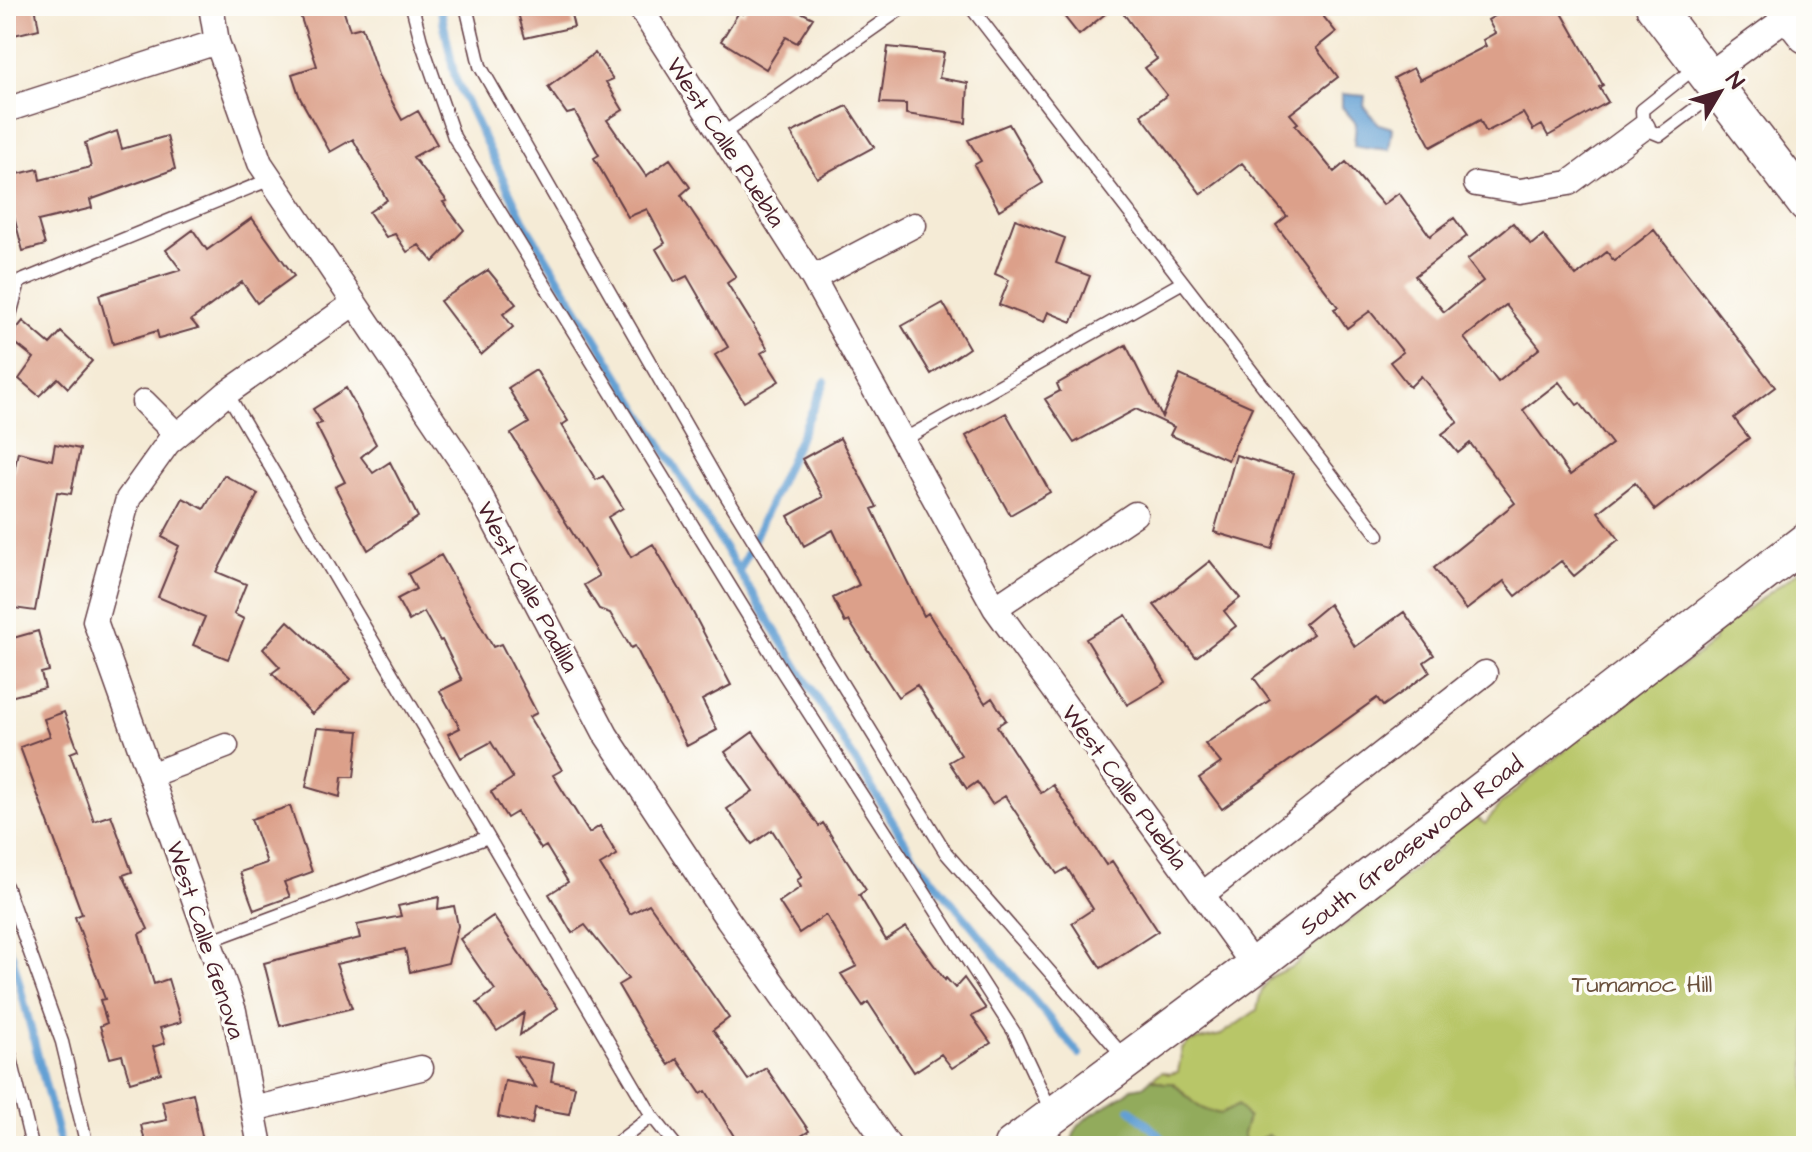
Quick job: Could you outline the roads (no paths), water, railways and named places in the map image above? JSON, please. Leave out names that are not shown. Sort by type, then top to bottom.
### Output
[{"type":"main road","points":[[1654,6],[1806,204]]},
{"type":"main road","name":"South Greasewood Road","points":[[1012,1146],[1254,966],[1806,541]]},
{"type":"street","name":"West Calle Padilla","points":[[211,6],[217,42],[260,163],[467,470],[606,735],[879,1142]]},
{"type":"street","name":"West Calle Puebla","points":[[639,6],[813,278],[995,608],[1254,966]]},
{"type":"street","points":[[1709,77],[1793,19]]},
{"type":"street","points":[[6,110],[217,42]]},
{"type":"street","points":[[1476,184],[1520,191],[1569,183],[1643,128]]},
{"type":"street","points":[[813,278],[914,225]]},
{"type":"street","name":"West Calle Genova","points":[[260,1146],[234,1011],[95,621],[128,499],[168,443],[227,393],[353,304]]},
{"type":"street","points":[[144,402],[177,435]]},
{"type":"street","points":[[995,608],[1135,514]]},
{"type":"street","points":[[1203,894],[1485,673]]},
{"type":"street","points":[[150,775],[226,746]]},
{"type":"street","points":[[253,1109],[421,1068]]},
{"type":"lane","points":[[412,6],[454,137],[782,671],[1014,1032],[1054,1115]]},
{"type":"lane","points":[[466,6],[480,66],[487,80],[724,492],[946,853],[1127,1061]]},
{"type":"lane","points":[[721,135],[905,6]]},
{"type":"lane","points":[[970,6],[1378,535]]},
{"type":"lane","points":[[1709,77],[1660,135],[1643,128],[1642,110],[1709,77]]},
{"type":"lane","points":[[6,330],[19,282],[271,179]]},
{"type":"lane","points":[[903,440],[1183,282]]},
{"type":"lane","points":[[227,393],[652,1116],[676,1146]]},
{"type":"lane","points":[[209,941],[488,837]]},
{"type":"lane","points":[[6,886],[62,1042],[87,1146]]},
{"type":"lane","points":[[6,1038],[32,1146]]},
{"type":"lane","points":[[613,1146],[652,1116]]},
{"type":"water","points":[[1342,94],[1365,96],[1364,106],[1379,124],[1392,128],[1389,150],[1354,146],[1356,123],[1342,107]]},
{"type":"waterway","points":[[440,6],[455,78],[523,220],[915,858],[1079,1054]]},
{"type":"waterway","points":[[739,572],[825,382]]},
{"type":"waterway","points":[[6,944],[12,955],[61,1146]]},
{"type":"waterway","points":[[1130,1109],[1171,1146]]},
{"type":"park label","name":"Tumamoc Hill","points":[[1642,984]]}]
